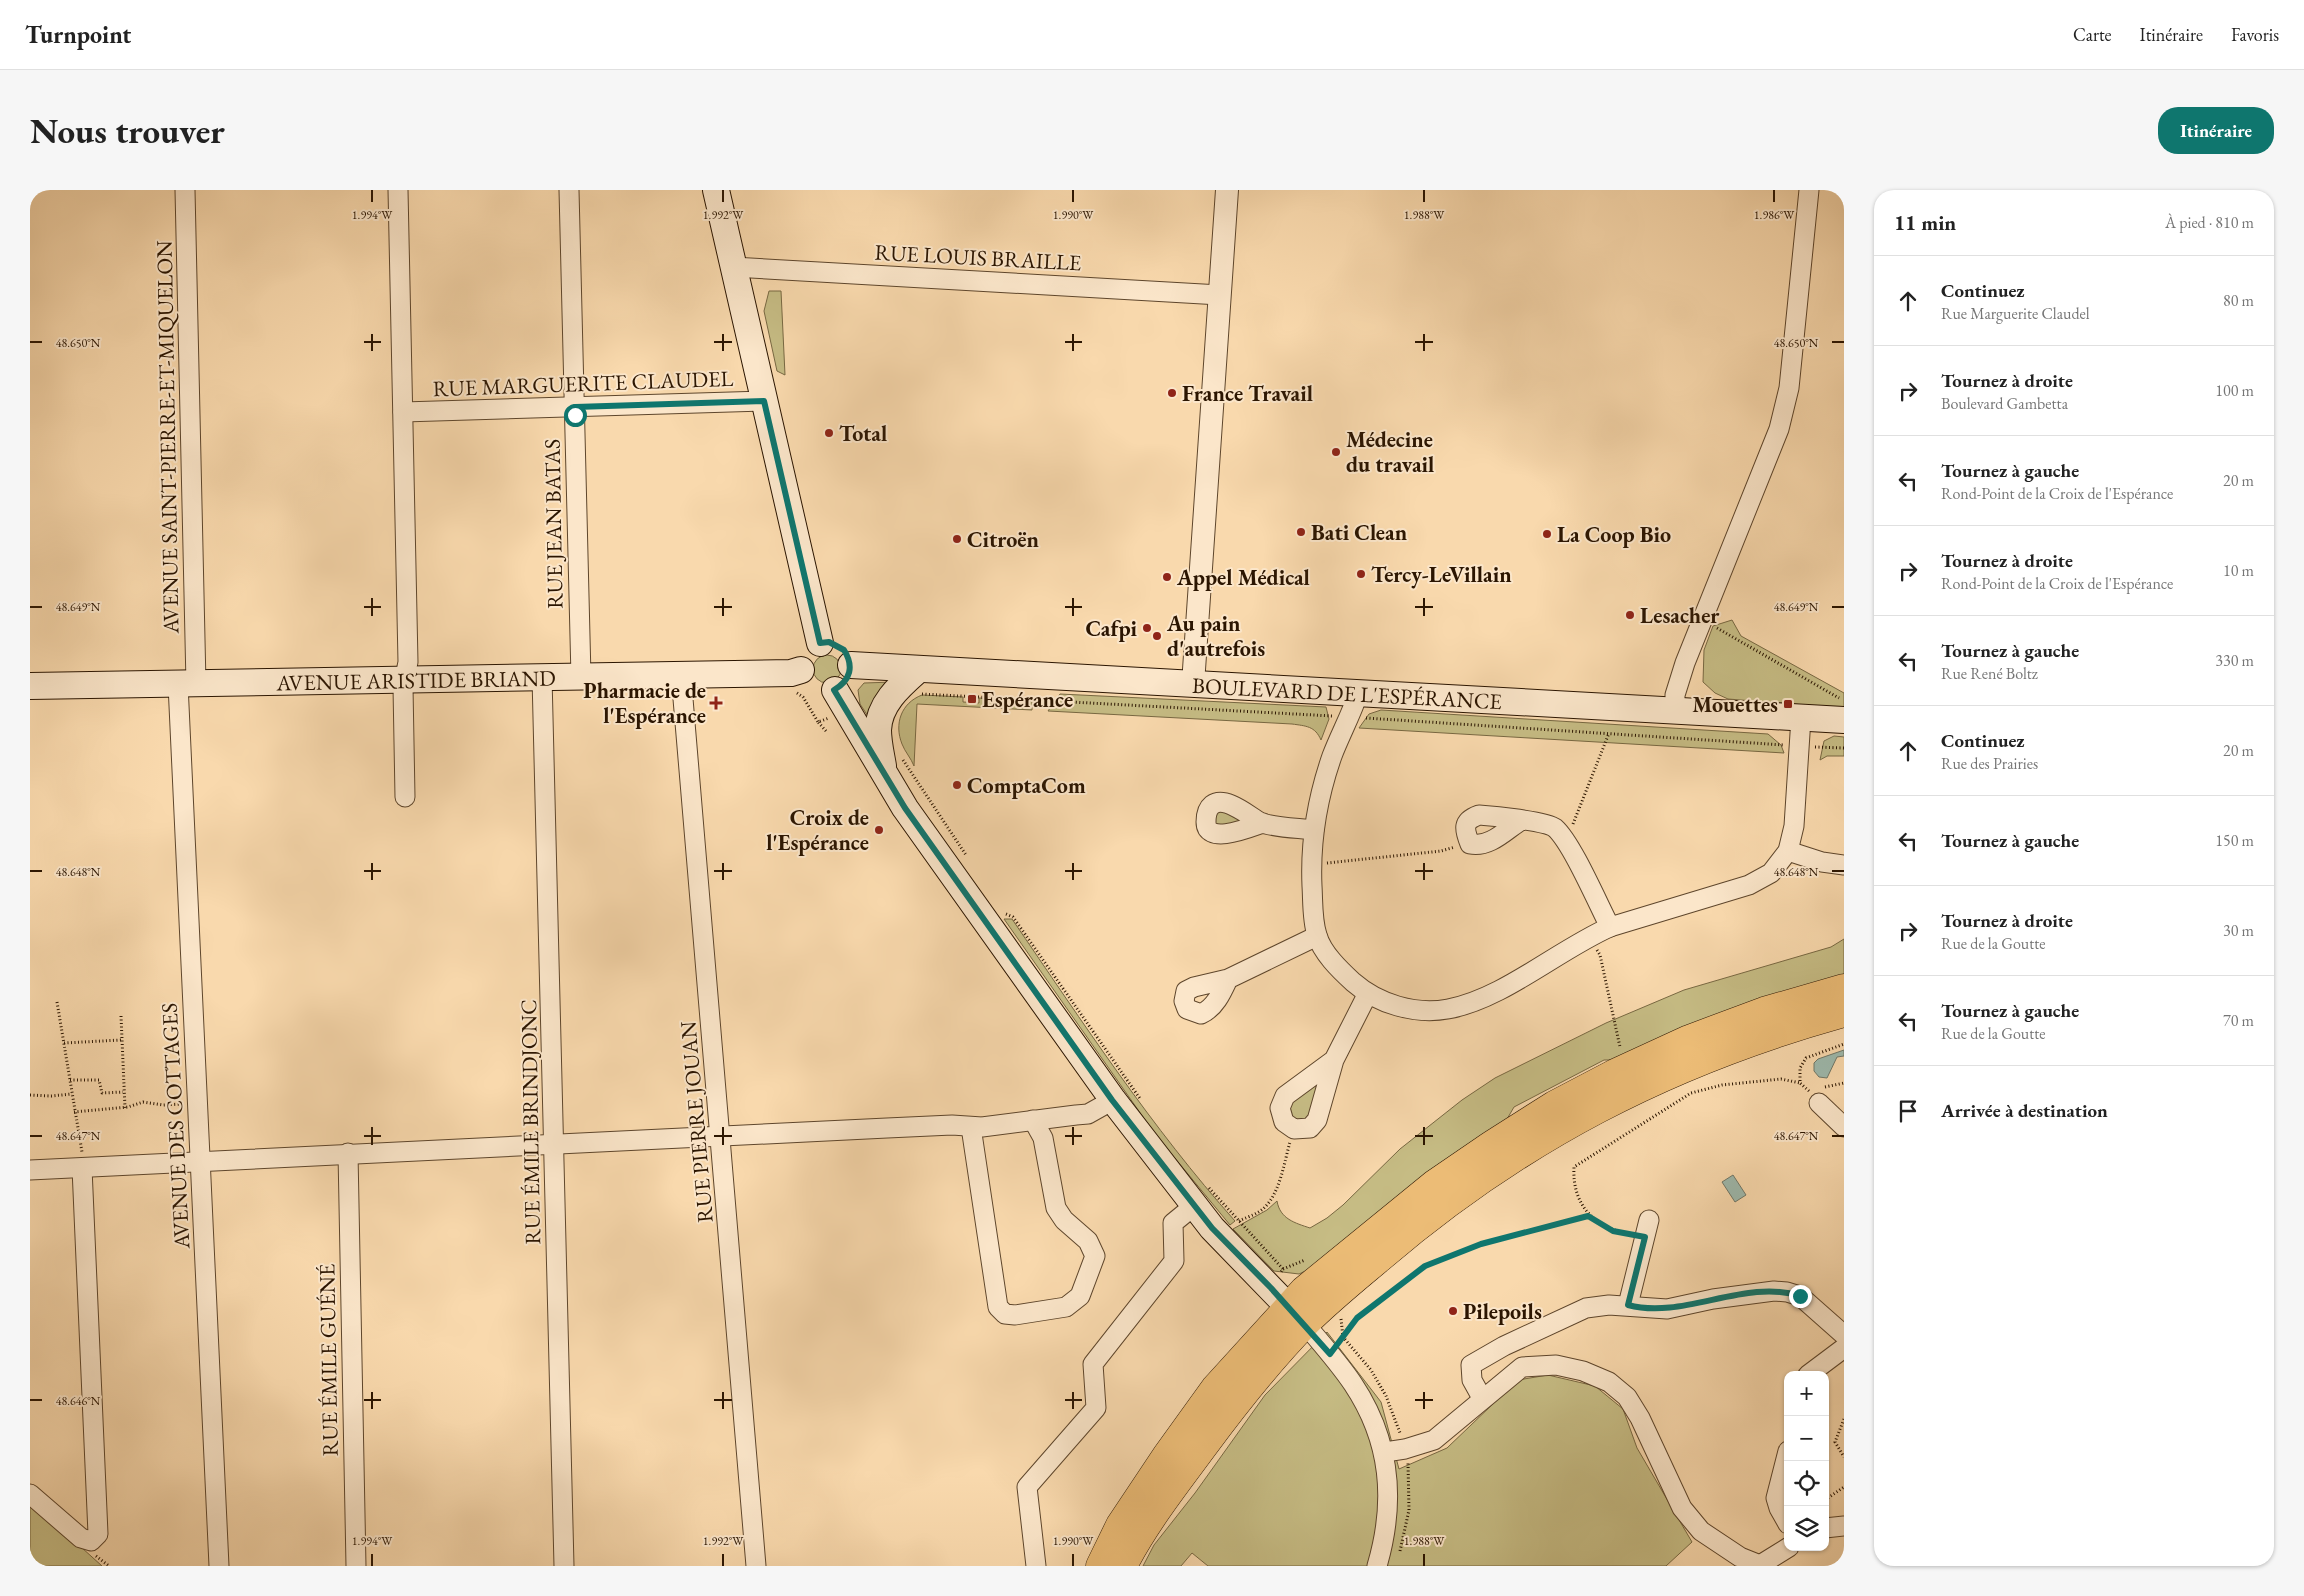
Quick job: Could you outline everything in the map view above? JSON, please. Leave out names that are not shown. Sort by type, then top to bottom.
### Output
[{"type":"main road","points":[[716,190],[820,643]]},
{"type":"main road","points":[[829,642],[844,650],[851,665],[847,680],[834,690],[827,692],[813,688],[803,677],[789,672],[814,646],[820,643],[829,642]]},
{"type":"main road","name":"BOULEVARD DE L'ESPÉRANCE","points":[[851,665],[1844,720]]},
{"type":"main road","points":[[884,773],[878,729],[884,706],[892,695],[919,669]]},
{"type":"main road","name":"AVENUE ARISTIDE BRIAND","points":[[30,686],[789,672]]},
{"type":"main road","points":[[834,690],[905,808],[1112,1100],[1212,1228],[1297,1316]]},
{"type":"main road","points":[[1122,1566],[1160,1505],[1230,1411],[1297,1316],[1304,1290],[1434,1184],[1490,1144],[1554,1105],[1615,1073],[1689,1039],[1764,1011],[1844,988]]},
{"type":"main road","points":[[1100,1566],[1120,1525],[1166,1456],[1215,1388],[1297,1316],[1345,1287],[1425,1221],[1505,1163],[1569,1123],[1689,1064],[1769,1035],[1844,1013]]},
{"type":"street","name":"AVENUE SAINT-PIERRE-ET-MIQUELON","points":[[186,190],[187,684]]},
{"type":"street","points":[[398,190],[408,662],[406,680],[403,687],[405,797]]},
{"type":"street","name":"RUE JEAN BATAS","points":[[569,190],[581,677]]},
{"type":"street","points":[[1193,684],[1227,190]]},
{"type":"street","points":[[1675,711],[1675,695],[1685,663],[1761,476],[1783,412],[1789,388],[1809,190]]},
{"type":"street","name":"RUE LOUIS BRAILLE","points":[[733,267],[1220,295]]},
{"type":"street","name":"RUE MARGUERITE CLAUDEL","points":[[403,412],[764,401]]},
{"type":"street","name":"RUE PIERRE JOUAN","points":[[681,675],[756,1566]]},
{"type":"street","name":"RUE ÉMILE BRINDJONC","points":[[542,678],[564,1566]]},
{"type":"street","name":"AVENUE DES COTTAGES","points":[[187,684],[198,1103],[223,1565]]},
{"type":"street","points":[[1358,694],[1324,781],[1314,830],[1311,864],[1313,914],[1317,936],[1325,951],[1347,976],[1367,995],[1400,1007],[1447,1009],[1494,992],[1589,936],[1610,927],[1749,885],[1771,874],[1788,851],[1794,826],[1802,718]]},
{"type":"street","points":[[1520,821],[1479,846],[1470,844],[1465,826],[1470,818],[1479,815],[1541,822],[1554,827],[1566,841],[1610,927]]},
{"type":"street","points":[[1263,823],[1314,830]]},
{"type":"street","points":[[1788,851],[1822,862],[1844,866]]},
{"type":"street","points":[[1228,979],[1317,936]]},
{"type":"street","points":[[1334,1060],[1286,1096],[1280,1108],[1284,1122],[1294,1129],[1310,1128],[1317,1120],[1334,1060],[1367,995]]},
{"type":"street","points":[[1813,1096],[1844,1127]]},
{"type":"street","points":[[30,1170],[952,1125],[971,1127],[1088,1114],[1112,1100]]},
{"type":"street","points":[[971,1127],[998,1307],[1005,1314],[1015,1315],[1066,1307],[1080,1296],[1095,1256],[1088,1241],[1064,1220],[1056,1208],[1043,1138],[1033,1120]]},
{"type":"street","name":"RUE ÉMILE GUÉNÉ","points":[[348,1153],[356,1566]]},
{"type":"street","points":[[30,1494],[81,1538],[91,1540],[98,1534],[83,1168]]},
{"type":"street","points":[[1036,1566],[1027,1487],[1096,1408],[1093,1364],[1174,1261],[1173,1223],[1195,1205]]},
{"type":"street","points":[[1628,1305],[1647,1229]]},
{"type":"street","points":[[1482,1398],[1472,1380],[1471,1365],[1504,1346],[1596,1305],[1628,1305],[1642,1308],[1667,1309],[1714,1299],[1774,1291],[1787,1292],[1800,1296],[1844,1335]]},
{"type":"street","points":[[1297,1316],[1353,1383],[1369,1412],[1384,1452],[1388,1470],[1388,1516],[1377,1566]]},
{"type":"street","points":[[1813,1371],[1844,1348]]},
{"type":"street","points":[[1384,1452],[1404,1449],[1434,1440],[1482,1398],[1522,1367],[1556,1365],[1583,1371],[1609,1382],[1627,1397],[1640,1418],[1682,1508],[1701,1531],[1736,1561],[1761,1565],[1784,1550]]},
{"type":"street","points":[[1784,1517],[1776,1498],[1785,1461]]},
{"type":"street","points":[[1829,1528],[1844,1526]]},
{"type":"path","points":[[1703,619],[1729,636],[1844,701]]},
{"type":"path","points":[[789,672],[783,683],[803,697],[818,722]]},
{"type":"path","points":[[1566,841],[1609,733]]},
{"type":"path","points":[[1311,864],[1442,851],[1470,844]]},
{"type":"path","points":[[1589,936],[1600,955],[1620,1047]]},
{"type":"path","points":[[57,1002],[83,1168]]},
{"type":"path","points":[[121,1016],[125,1108]]},
{"type":"path","points":[[64,1043],[121,1040]]},
{"type":"path","points":[[1800,1083],[1800,1068],[1806,1058],[1844,1044]]},
{"type":"path","points":[[1647,1229],[1613,1231],[1588,1216],[1573,1184],[1574,1166],[1690,1093],[1722,1085],[1781,1079],[1800,1083],[1813,1096]]},
{"type":"path","points":[[70,1080],[99,1080],[102,1093],[123,1092]]},
{"type":"path","points":[[30,1095],[72,1094]]},
{"type":"path","points":[[74,1112],[125,1108],[143,1102],[163,1105],[198,1103]]},
{"type":"path","points":[[1239,1221],[1263,1209],[1272,1198],[1294,1129]]},
{"type":"path","points":[[1330,1354],[1357,1318],[1425,1266],[1481,1244],[1588,1216]]},
{"type":"path","points":[[1844,1419],[1835,1442],[1844,1457]]},
{"type":"path","points":[[1829,1497],[1844,1486]]},
{"type":"shaded area","points":[[769,291],[781,291],[785,375],[777,371],[764,311]]},
{"type":"shaded area","points":[[1732,620],[1741,636],[1844,693],[1844,708],[1728,699],[1715,693],[1703,682],[1704,650],[1713,626]]},
{"type":"shaded area","points":[[827,655],[837,659],[841,669],[837,679],[827,683],[817,679],[813,669],[817,659]]},
{"type":"shaded area","points":[[894,682],[872,722],[860,704],[858,690],[864,683]]},
{"type":"shaded area","points":[[1060,694],[1326,707],[1329,719],[1321,740],[1313,729],[1292,724],[1048,711]]},
{"type":"shaded area","points":[[922,695],[963,697],[963,702],[979,703],[979,698],[1032,701],[1032,710],[917,704],[914,766],[902,744],[899,722],[904,709],[909,703]]},
{"type":"shaded area","points":[[1381,710],[1768,734],[1781,745],[1784,753],[1359,728],[1369,714]]},
{"type":"shaded area","points":[[1834,736],[1844,737],[1844,756],[1827,756],[1820,760],[1824,741]]},
{"type":"shaded area","points":[[1221,809],[1244,820],[1230,826],[1218,827],[1213,821],[1216,813]]},
{"type":"shaded area","points":[[1004,919],[1012,919],[1092,1036],[1147,1112],[1204,1186],[1235,1221],[1230,1225],[1155,1134]]},
{"type":"shaded area","points":[[1844,939],[1844,981],[1615,1060],[1604,1060],[1514,1107],[1503,1126],[1320,1264],[1299,1274],[1274,1271],[1233,1229],[1267,1210],[1277,1201],[1281,1212],[1285,1216],[1294,1222],[1310,1228],[1327,1218],[1343,1205],[1400,1149],[1462,1100],[1495,1078],[1606,1023],[1684,990],[1831,947]]},
{"type":"shaded area","points":[[1844,1050],[1844,1056],[1837,1057],[1827,1078],[1819,1077],[1814,1071],[1814,1063],[1818,1059]]},
{"type":"shaded area","points":[[1318,1081],[1321,1082],[1307,1122],[1289,1117],[1290,1101]]},
{"type":"shaded area","points":[[1733,1175],[1746,1195],[1735,1202],[1722,1182]]},
{"type":"shaded area","points":[[1327,1332],[1381,1402],[1399,1469],[1447,1448],[1518,1380],[1548,1375],[1595,1386],[1623,1409],[1637,1448],[1692,1542],[1666,1566],[1208,1566],[1192,1553],[1181,1566],[1143,1566],[1154,1545],[1195,1493],[1265,1395]]},
{"type":"shaded area","points":[[30,1501],[102,1566],[35,1566],[30,1563]]},
{"type":"place","name":"France Travail","points":[[1172,393]]},
{"type":"place","name":"Total","points":[[829,433]]},
{"type":"place","name":"Médecine du travail","points":[[1336,452]]},
{"type":"place","name":"Bati Clean","points":[[1301,532]]},
{"type":"place","name":"La Coop Bio","points":[[1547,534]]},
{"type":"place","name":"Citroën","points":[[957,539]]},
{"type":"place","name":"Tercy-LeVillain","points":[[1361,574]]},
{"type":"place","name":"Appel Médical","points":[[1167,577]]},
{"type":"place","name":"Lesacher","points":[[1630,615]]},
{"type":"place","name":"Cafpi","points":[[1147,628]]},
{"type":"place","name":"Au pain d'autrefois","points":[[1157,636]]},
{"type":"place","name":"Espérance","points":[[972,699]]},
{"type":"place","name":"Pharmacie de l'Espérance","points":[[716,703]]},
{"type":"place","name":"Mouettes","points":[[1788,704]]},
{"type":"place","name":"ComptaCom","points":[[957,785]]},
{"type":"place","name":"Croix de l'Espérance","points":[[879,830]]},
{"type":"place","name":"Pilepoils","points":[[1453,1311]]},
{"type":"route","points":[[575,415],[575,407],[764,401],[820,643],[829,642],[837,645],[849,657],[851,665],[847,680],[842,686],[834,690],[846,713],[905,808],[1112,1100],[1212,1228],[1305,1324],[1330,1354],[1357,1318],[1425,1266],[1481,1244],[1588,1216],[1613,1231],[1645,1237],[1628,1305],[1642,1308],[1667,1309],[1714,1299],[1774,1291],[1800,1296]]}]
